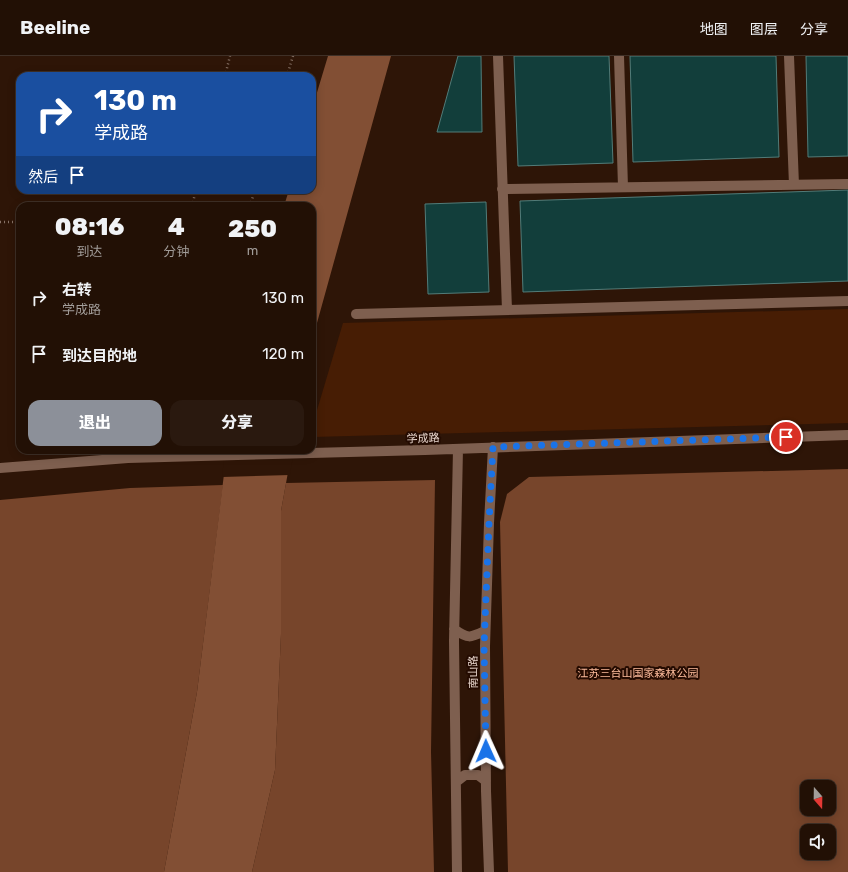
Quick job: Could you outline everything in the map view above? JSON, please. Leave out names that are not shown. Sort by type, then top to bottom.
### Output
[{"type":"street","points":[[498,56],[507,310]]},
{"type":"street","points":[[619,56],[623,187]]},
{"type":"street","points":[[789,56],[794,185]]},
{"type":"street","points":[[502,189],[848,184]]},
{"type":"street","points":[[356,314],[848,301]]},
{"type":"street","name":"学成路","points":[[316,453],[848,435]]},
{"type":"street","name":"南山路","points":[[489,872],[484,646],[493,447]]},
{"type":"street","name":"南山路","points":[[457,872],[454,629],[458,449]]},
{"type":"street","name":"学成路","points":[[0,468],[128,458],[276,454]]},
{"type":"street","points":[[454,629],[464,636],[474,636],[485,631]]},
{"type":"street","points":[[456,782],[465,776],[478,775],[486,781]]},
{"type":"path","points":[[226,72],[230,56]]},
{"type":"path","points":[[288,72],[293,56]]},
{"type":"path","points":[[0,222],[16,222]]},
{"type":"shaded area","points":[[328,56],[391,56],[316,327],[316,202],[285,202],[288,194],[316,194],[316,96]]},
{"type":"shaded area","points":[[848,309],[848,423],[316,437],[316,414],[343,323]]},
{"type":"shaded area","points":[[227,454],[291,454],[281,511],[281,634],[275,770],[252,872],[164,872],[197,692]]},
{"type":"green space","name":"江苏三台山国家森林公园","points":[[848,469],[848,872],[508,872],[500,522],[507,494],[529,477]]},
{"type":"green space","points":[[435,480],[431,752],[434,872],[252,872],[275,770],[281,634],[281,511],[286,483]]},
{"type":"green space","points":[[223,485],[197,692],[164,872],[0,872],[0,500],[130,488]]},
{"type":"pier","points":[[225,454],[293,454],[290,475],[222,477]]},
{"type":"building","points":[[458,56],[481,56],[482,132],[437,132]]},
{"type":"building","points":[[514,56],[609,56],[613,163],[518,166]]},
{"type":"building","points":[[630,56],[776,56],[779,157],[633,162]]},
{"type":"building","points":[[806,56],[848,56],[848,156],[808,157]]},
{"type":"building","points":[[848,190],[848,281],[523,292],[520,201]]},
{"type":"building","points":[[486,202],[489,292],[428,294],[425,204]]},
{"type":"route","points":[[486,751],[484,646],[493,447],[786,437]]}]
